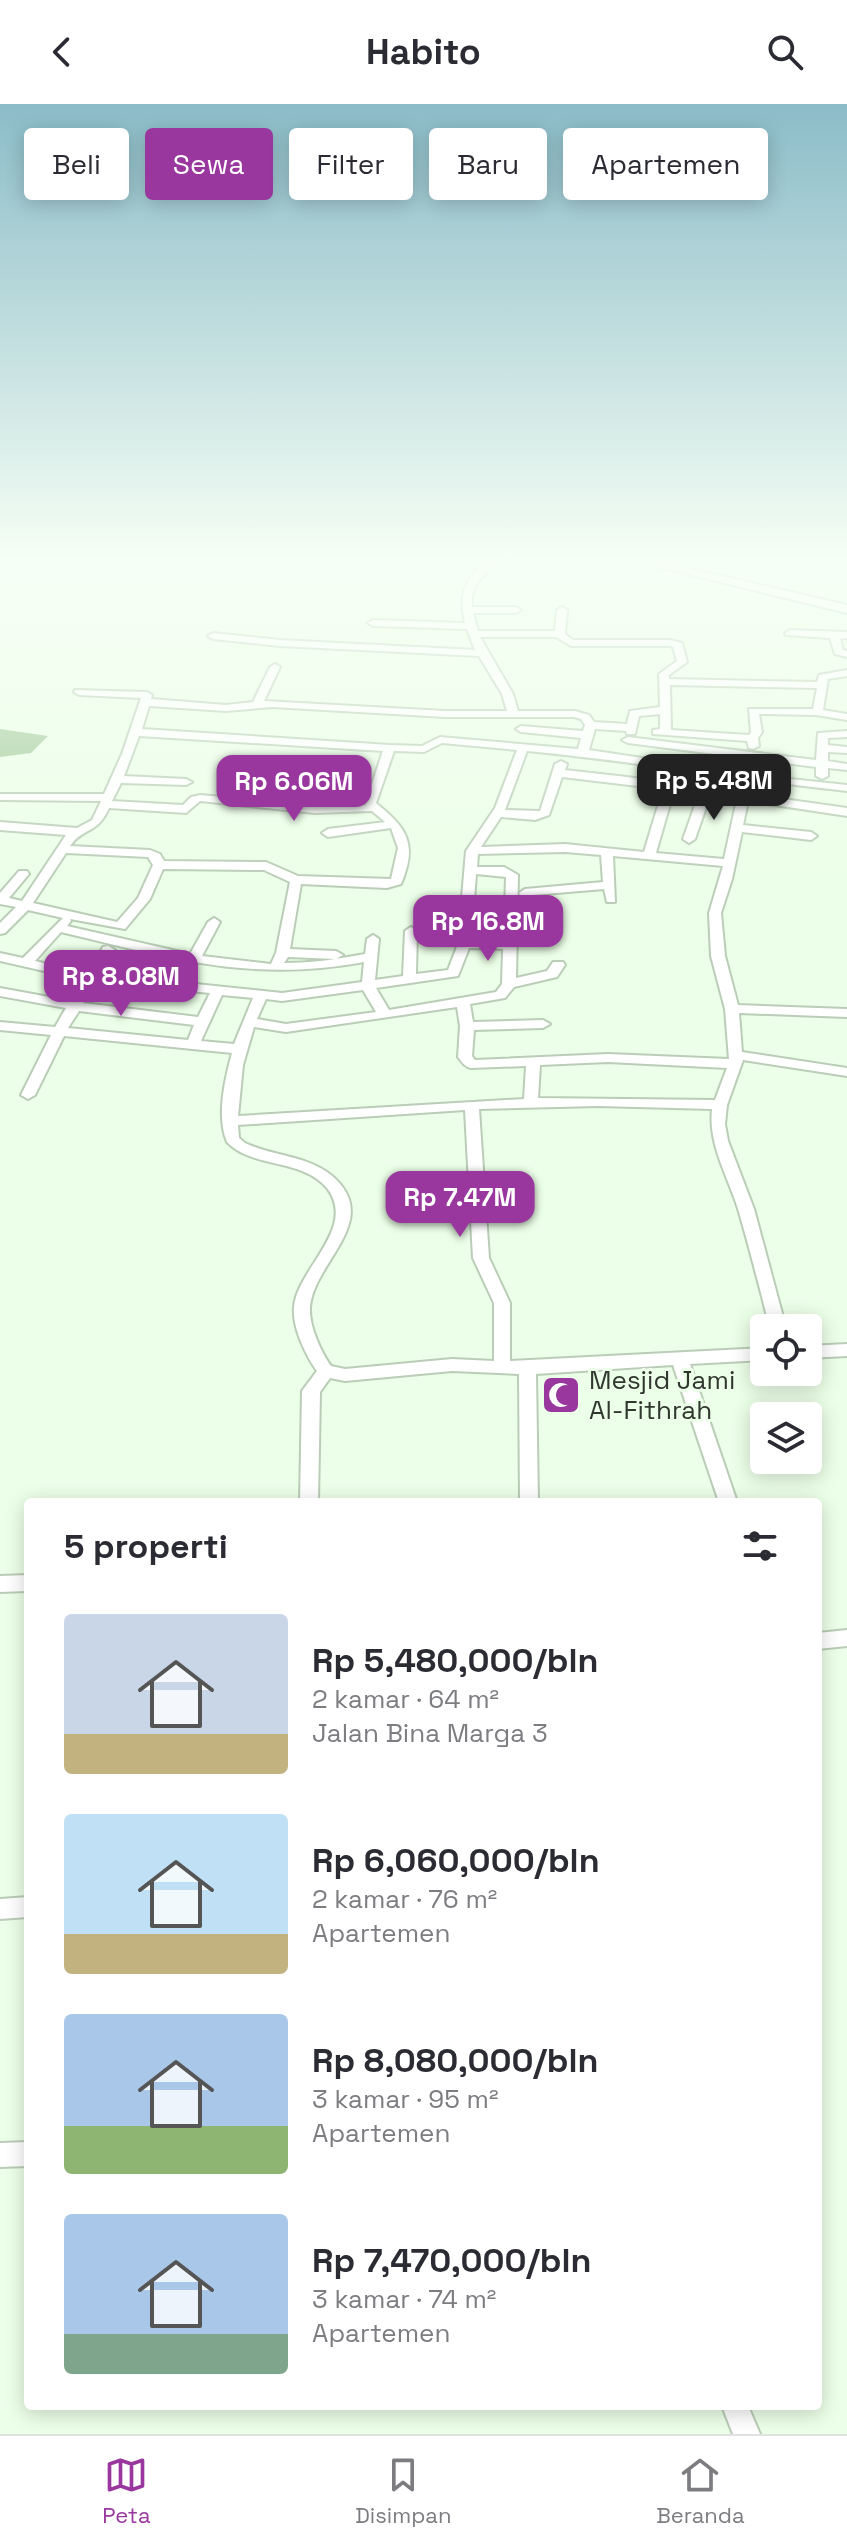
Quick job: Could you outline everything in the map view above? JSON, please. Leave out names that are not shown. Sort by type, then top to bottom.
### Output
[{"type":"street","points":[[256,707],[273,672]]},
{"type":"street","points":[[0,957],[90,977],[290,997],[453,973],[464,944],[472,851],[499,813],[520,747],[518,714],[511,696],[495,672]]},
{"type":"street","points":[[666,672],[666,733]]},
{"type":"street","points":[[816,712],[826,675],[847,673]]},
{"type":"street","points":[[664,682],[822,685]]},
{"type":"street","points":[[1,928],[25,906],[61,849],[78,832],[94,825],[118,779],[147,695],[79,692]]},
{"type":"street","points":[[145,702],[256,707],[272,704],[433,713],[580,714],[589,730],[583,753]]},
{"type":"street","points":[[624,757],[637,711],[666,710]]},
{"type":"street","points":[[751,756],[752,738],[757,732],[753,711],[816,712],[847,717]]},
{"type":"street","points":[[521,729],[752,738]]},
{"type":"street","points":[[136,732],[424,749],[440,740],[624,757],[821,787],[847,788]]},
{"type":"street","points":[[630,733],[718,752],[847,767]]},
{"type":"street","points":[[826,800],[821,787],[823,734],[847,734]]},
{"type":"street","points":[[689,839],[708,771],[723,736]]},
{"type":"street","points":[[371,808],[370,800],[390,748]]},
{"type":"street","points":[[823,748],[847,750]]},
{"type":"street","points":[[499,813],[542,815],[565,751]]},
{"type":"street","points":[[558,773],[847,812]]},
{"type":"street","points":[[118,779],[186,782]]},
{"type":"street","points":[[649,857],[669,786]]},
{"type":"street","points":[[0,797],[107,801],[186,809],[200,798],[324,809],[371,808],[389,817],[395,824],[404,848],[397,881],[387,884],[296,880],[266,866],[159,865]]},
{"type":"street","points":[[743,797],[714,925],[732,1009],[736,1060],[720,1105],[721,1141],[746,1209],[774,1314]]},
{"type":"street","points":[[328,833],[395,824]]},
{"type":"street","points":[[0,826],[78,832]]},
{"type":"street","points":[[738,828],[811,836]]},
{"type":"street","points":[[472,851],[565,848],[730,863]]},
{"type":"street","points":[[23,874],[1,900],[115,926],[124,924],[144,899],[159,865],[156,857],[150,854],[61,849]]},
{"type":"street","points":[[607,854],[611,899]]},
{"type":"street","points":[[249,1022],[286,1028],[500,995],[509,984],[512,875],[504,871],[470,870]]},
{"type":"street","points":[[276,967],[283,953],[296,880]]},
{"type":"street","points":[[525,893],[609,885]]},
{"type":"street","points":[[26,963],[69,917]]},
{"type":"street","points":[[170,985],[214,922]]},
{"type":"street","points":[[409,980],[411,931]]},
{"type":"street","points":[[54,932],[108,950],[163,953]]},
{"type":"street","points":[[54,932],[163,953],[276,967],[302,967],[370,957]]},
{"type":"street","points":[[373,939],[368,986],[385,1015]]},
{"type":"street","points":[[464,944],[511,945]]},
{"type":"street","points":[[28,1095],[90,977],[108,950]]},
{"type":"street","points":[[283,953],[370,957]]},
{"type":"street","points":[[193,1044],[202,1022],[237,963]]},
{"type":"street","points":[[509,984],[552,974],[558,965]]},
{"type":"street","points":[[0,992],[75,1006],[202,1022]]},
{"type":"street","points":[[261,995],[238,1049],[231,1085],[232,1139],[239,1148],[308,1168],[329,1182],[342,1203],[339,1233],[307,1289],[302,1308],[321,1365],[326,1371],[345,1375],[433,1366],[527,1368],[750,1355]]},
{"type":"street","points":[[463,1002],[467,1026],[465,1057],[468,1064],[608,1058],[736,1060],[847,1072]]},
{"type":"street","points":[[732,1009],[847,1013]]},
{"type":"street","points":[[467,1026],[543,1024]]},
{"type":"street","points":[[0,1026],[238,1049]]},
{"type":"street","points":[[531,1104],[533,1062]]},
{"type":"street","points":[[230,1121],[472,1105],[653,1102],[720,1105]]},
{"type":"street","points":[[472,1105],[481,1258],[502,1303],[502,1367]]},
{"type":"street","points":[[822,1351],[847,1350]]},
{"type":"street","points":[[679,1358],[727,1498]]},
{"type":"street","points":[[527,1368],[529,1498]]},
{"type":"street","points":[[309,1498],[311,1391],[326,1371]]},
{"type":"street","points":[[0,1584],[24,1583]]},
{"type":"street","points":[[822,1641],[847,1638]]},
{"type":"street","points":[[0,1909],[24,1907]]},
{"type":"street","points":[[0,2155],[24,2154]]},
{"type":"street","points":[[737,2410],[747,2434]]},
{"type":"shaded area","points":[[0,729],[48,736],[31,753],[0,757]]},
{"type":"place","name":"Mesjid Jami Al-Fithrah","points":[[561,1395]]}]
